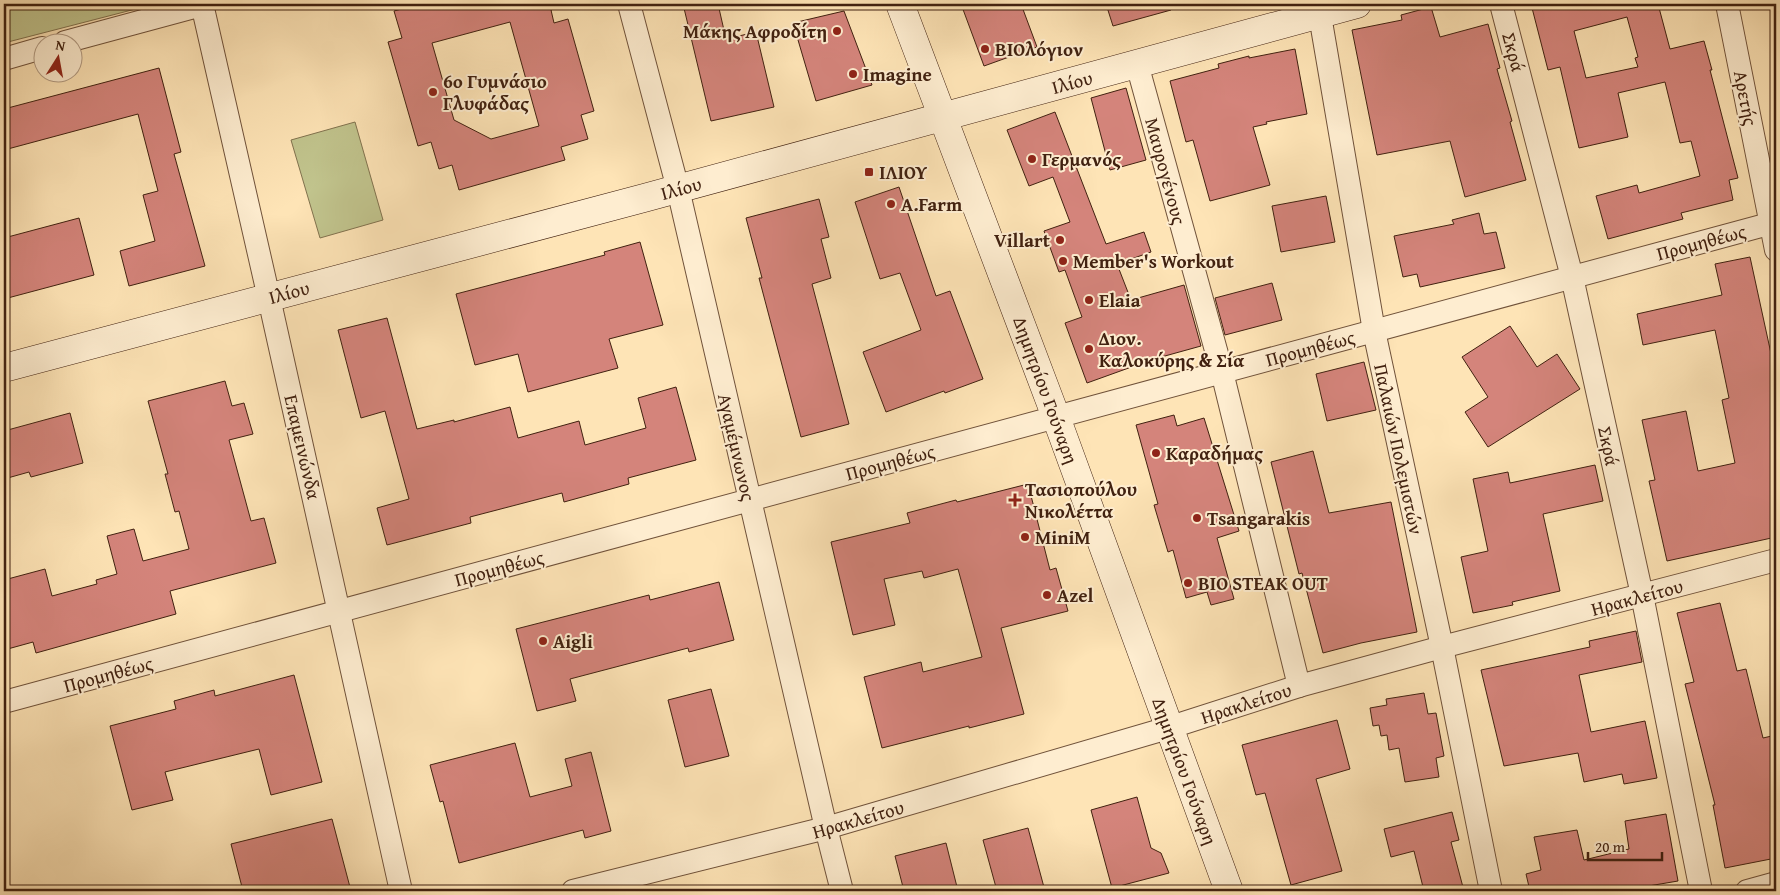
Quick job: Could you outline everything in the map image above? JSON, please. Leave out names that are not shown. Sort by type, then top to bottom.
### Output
[{"type":"street","name":"Αγαμέμνωνος","points":[[629,4],[678,189],[749,500],[842,891]]},
{"type":"street","name":"Δημητρίου Γούναρη","points":[[900,4],[1056,417],[1229,891]]},
{"type":"street","name":"Ιλίου","points":[[4,368],[678,189],[1137,64],[1319,9],[1357,4]]},
{"type":"street","name":"Σκρά","points":[[1501,4],[1572,277],[1642,595],[1701,891]]},
{"type":"street","name":"Αρετής","points":[[1727,4],[1774,222],[1776,250]]},
{"type":"street","points":[[82,37],[202,5]]},
{"type":"street","name":"Επαμεινώνδα","points":[[202,5],[401,891]]},
{"type":"street","name":"Παλαιών Πολεμιστών","points":[[1319,9],[1374,331],[1442,647],[1491,891]]},
{"type":"street","points":[[4,59],[32,51]]},
{"type":"street","name":"Μαυρογένους","points":[[1137,64],[1222,372],[1299,686]]},
{"type":"street","name":"Προμηθέως","points":[[4,702],[1774,222]]},
{"type":"street","name":"Ηρακλείτου","points":[[572,891],[826,828],[1168,728],[1299,686],[1776,560]]},
{"type":"street","points":[[1747,891],[1776,884]]},
{"type":"green space","points":[[4,4],[155,4],[47,32],[32,32],[32,36],[4,43]]},
{"type":"green space","points":[[355,122],[383,220],[320,238],[291,140]]},
{"type":"building","points":[[421,4],[551,4],[554,23],[568,19],[594,111],[581,115],[588,139],[561,147],[565,160],[459,190],[452,165],[439,169],[431,142],[418,146],[388,42],[402,38],[394,11]],"holes":[[[510,22],[539,126],[491,139],[454,120],[432,43]]]},
{"type":"building","points":[[683,4],[718,4],[726,39],[756,32],[774,107],[711,121]]},
{"type":"building","points":[[961,4],[1021,4],[1037,47],[984,66]]},
{"type":"building","points":[[1106,4],[1171,4],[1171,10],[1113,26]]},
{"type":"building","points":[[1531,4],[1658,4],[1670,49],[1704,41],[1738,178],[1729,180],[1733,200],[1681,213],[1683,219],[1608,239],[1596,196],[1637,185],[1639,193],[1700,176],[1691,141],[1680,143],[1665,82],[1618,93],[1628,137],[1579,148],[1560,67],[1548,70]],"holes":[[[1627,17],[1638,57],[1635,58],[1638,67],[1586,78],[1574,31]]]},
{"type":"building","points":[[1431,7],[1440,37],[1488,24],[1500,68],[1497,69],[1526,180],[1465,197],[1450,141],[1377,155],[1352,30],[1402,20],[1401,15]]},
{"type":"building","points":[[844,11],[872,85],[816,101],[793,23]]},
{"type":"building","points":[[1295,49],[1307,114],[1266,122],[1267,124],[1253,127],[1270,185],[1210,201],[1193,140],[1186,142],[1170,81],[1219,68],[1218,64],[1249,56],[1249,58]]},
{"type":"building","points":[[159,68],[181,152],[174,154],[205,266],[129,286],[120,251],[155,241],[143,195],[158,191],[138,114],[4,150],[4,109]]},
{"type":"building","points":[[1126,88],[1146,160],[1110,170],[1091,98]]},
{"type":"building","points":[[1055,112],[1106,244],[1144,232],[1151,252],[1117,264],[1131,300],[1184,285],[1201,346],[1136,364],[1087,383],[1065,323],[1082,317],[1065,270],[1059,272],[1044,231],[1070,222],[1053,177],[1029,186],[1007,130]]},
{"type":"building","points":[[899,187],[936,296],[950,291],[983,379],[886,412],[863,352],[921,330],[900,273],[880,279],[855,202]]},
{"type":"building","points":[[1326,196],[1335,242],[1281,252],[1272,206]]},
{"type":"building","points":[[819,199],[829,237],[821,239],[831,278],[812,284],[849,424],[801,437],[759,278],[762,278],[746,218]]},
{"type":"building","points":[[1479,213],[1484,234],[1496,232],[1505,268],[1420,287],[1417,274],[1403,277],[1394,236],[1454,224],[1452,220]]},
{"type":"building","points":[[79,218],[94,275],[4,299],[4,238]]},
{"type":"building","points":[[640,242],[663,325],[609,339],[618,368],[528,392],[518,354],[475,365],[456,294],[605,255],[604,252]]},
{"type":"building","points":[[1750,257],[1775,372],[1771,373],[1776,396],[1776,537],[1667,561],[1649,481],[1655,480],[1642,420],[1686,411],[1698,471],[1735,463],[1722,400],[1729,398],[1715,330],[1643,345],[1637,314],[1722,295],[1715,264]]},
{"type":"building","points":[[1272,283],[1282,320],[1225,335],[1215,298]]},
{"type":"building","points":[[387,318],[417,429],[454,420],[454,422],[510,407],[518,438],[579,421],[585,445],[646,428],[638,398],[676,387],[696,460],[628,478],[629,484],[564,502],[562,493],[470,517],[471,523],[387,545],[377,508],[409,499],[385,411],[361,418],[338,330]]},
{"type":"building","points":[[1510,326],[1537,367],[1557,354],[1580,389],[1488,447],[1465,412],[1488,397],[1462,357]]},
{"type":"building","points":[[1364,362],[1376,410],[1327,421],[1316,374]]},
{"type":"building","points":[[225,381],[232,406],[244,403],[253,434],[229,440],[251,521],[264,518],[276,563],[170,591],[176,614],[36,653],[33,642],[4,650],[4,580],[45,569],[52,596],[97,584],[96,580],[117,574],[107,536],[134,529],[143,561],[189,549],[179,511],[175,512],[165,474],[168,474],[148,401]]},
{"type":"building","points":[[70,413],[83,463],[31,477],[29,472],[4,479],[4,431]]},
{"type":"building","points":[[1174,415],[1177,426],[1204,418],[1239,531],[1217,538],[1234,599],[1211,605],[1207,592],[1186,598],[1173,550],[1168,552],[1154,505],[1158,504],[1136,425]]},
{"type":"building","points":[[1313,451],[1329,513],[1391,502],[1417,632],[1323,653],[1302,573],[1299,574],[1271,462]]},
{"type":"building","points":[[1595,465],[1603,501],[1543,514],[1560,591],[1512,602],[1513,605],[1473,613],[1461,557],[1488,551],[1473,479],[1508,472],[1510,483]]},
{"type":"building","points":[[1028,484],[1050,570],[1056,568],[1068,611],[1001,628],[1024,714],[882,748],[864,677],[921,662],[923,672],[982,657],[958,569],[924,578],[922,571],[884,579],[895,625],[853,635],[831,542],[910,523],[907,513]]},
{"type":"building","points":[[719,582],[734,640],[689,652],[688,648],[570,679],[576,701],[537,711],[516,629],[649,595],[650,600]]},
{"type":"building","points":[[1720,603],[1737,671],[1746,669],[1763,738],[1776,735],[1776,858],[1725,868],[1713,805],[1715,805],[1685,684],[1694,682],[1677,613]]},
{"type":"building","points":[[1636,631],[1642,662],[1579,675],[1591,732],[1645,721],[1657,778],[1624,784],[1622,774],[1584,782],[1578,753],[1504,766],[1481,670],[1590,647],[1589,641]]},
{"type":"building","points":[[294,675],[322,782],[271,795],[259,749],[165,772],[173,800],[132,810],[110,726],[176,709],[174,701],[214,690],[215,696]]},
{"type":"building","points":[[711,689],[729,756],[685,767],[668,700]]},
{"type":"building","points":[[1424,693],[1428,714],[1436,713],[1444,756],[1436,758],[1439,777],[1405,782],[1399,748],[1389,750],[1387,735],[1381,736],[1379,725],[1373,726],[1370,708],[1387,705],[1386,699]]},
{"type":"building","points":[[1337,720],[1350,769],[1316,779],[1342,871],[1291,885],[1265,793],[1256,795],[1242,745]]},
{"type":"building","points":[[515,743],[530,797],[572,786],[565,759],[591,752],[611,831],[585,838],[583,830],[459,863],[443,801],[440,802],[430,765]]},
{"type":"building","points":[[1137,797],[1151,848],[1161,853],[1169,873],[1112,888],[1091,810]]},
{"type":"building","points":[[1452,812],[1459,840],[1451,842],[1464,891],[1424,891],[1414,851],[1391,857],[1384,829]]},
{"type":"building","points":[[1666,814],[1678,881],[1619,891],[1530,891],[1526,874],[1541,870],[1534,837],[1577,830],[1584,860],[1629,849],[1625,821]]},
{"type":"building","points":[[332,819],[351,891],[243,891],[231,844]]},
{"type":"building","points":[[1028,828],[1045,891],[997,891],[983,840]]},
{"type":"building","points":[[946,843],[958,891],[904,891],[895,856]]},
{"type":"place","name":"Μάκης Αφροδίτη","points":[[837,31]]},
{"type":"place","name":"ΒΙΟλόγιον","points":[[985,49]]},
{"type":"place","name":"Imagine","points":[[853,74]]},
{"type":"place","name":"6ο Γυμνάσιο Γλυφάδας","points":[[433,92]]},
{"type":"place","name":"Γερμανός","points":[[1032,159]]},
{"type":"place","name":"ΙΛΙΟΥ","points":[[869,172]]},
{"type":"place","name":"A.Farm","points":[[891,204]]},
{"type":"place","name":"Villart","points":[[1060,240]]},
{"type":"place","name":"Member's Workout","points":[[1063,261]]},
{"type":"place","name":"Elaia","points":[[1089,300]]},
{"type":"place","name":"Διον. Καλοκύρης & Σία","points":[[1089,349]]},
{"type":"place","name":"Καραδήμας","points":[[1156,453]]},
{"type":"place","name":"Τασιοπούλου Νικολέττα","points":[[1015,500]]},
{"type":"place","name":"Tsangarakis","points":[[1197,518]]},
{"type":"place","name":"MiniM","points":[[1025,537]]},
{"type":"place","name":"BIO STEAK OUT","points":[[1188,583]]},
{"type":"place","name":"Azel","points":[[1047,595]]},
{"type":"place","name":"Aigli","points":[[543,641]]}]
